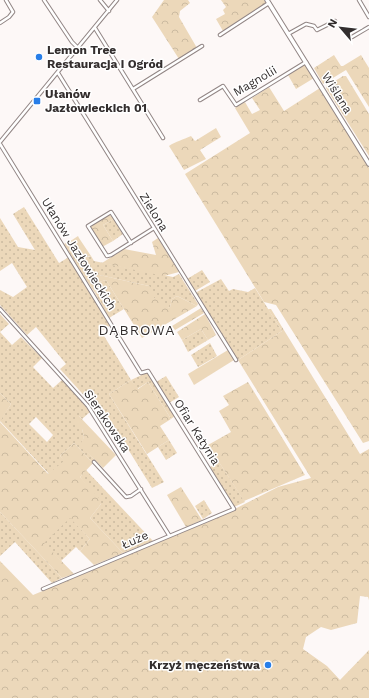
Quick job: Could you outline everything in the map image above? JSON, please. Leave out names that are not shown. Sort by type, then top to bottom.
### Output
[{"type":"main road","name":"Wiślana","points":[[268,2],[369,164]]},
{"type":"street","points":[[0,23],[11,15],[12,9],[6,0]]},
{"type":"street","points":[[44,0],[72,42],[79,48]]},
{"type":"street","points":[[100,0],[109,11]]},
{"type":"street","points":[[0,143],[117,0]]},
{"type":"street","points":[[359,0],[369,17]]},
{"type":"street","points":[[220,35],[268,2]]},
{"type":"street","points":[[288,34],[306,24],[314,26],[317,30],[335,21]]},
{"type":"street","points":[[352,37],[369,27]]},
{"type":"street","points":[[95,28],[163,138]]},
{"type":"street","points":[[132,88],[202,46]]},
{"type":"street","name":"Magnolii","points":[[200,100],[223,86],[236,105],[306,62]]},
{"type":"street","name":"Zielona","points":[[58,74],[236,360]]},
{"type":"street","name":"Ułanów Jazłowieckich","points":[[0,143],[142,373]]},
{"type":"street","points":[[131,243],[111,212],[88,226],[107,256],[131,243],[154,228]]},
{"type":"street","name":"Sierakowska","points":[[0,309],[88,406],[170,535]]},
{"type":"street","name":"Ofiar Katynia","points":[[142,373],[148,371],[234,509]]},
{"type":"street","points":[[94,462],[126,496],[131,496],[141,490]]},
{"type":"street","name":"Łuże","points":[[43,589],[234,509]]},
{"type":"green space","points":[[164,0],[188,0],[190,3],[180,11],[179,17],[197,48],[179,59],[152,17]]},
{"type":"green space","points":[[221,0],[264,0],[266,3],[223,31],[216,19],[225,14],[223,10],[226,7]]},
{"type":"green space","points":[[334,55],[341,66],[343,66],[361,55],[369,68],[369,107],[346,70],[323,84],[314,68]]},
{"type":"green space","points":[[305,64],[314,78],[296,89],[288,75]]},
{"type":"green space","points":[[343,76],[346,76],[369,114],[369,156],[326,88]]},
{"type":"green space","points":[[269,87],[284,111],[320,88],[369,168],[369,441],[363,443],[276,305],[264,302],[185,174],[250,133],[235,108],[245,102],[252,114],[260,110],[252,98]]},
{"type":"green space","points":[[216,128],[221,137],[200,150],[206,159],[184,170],[169,146],[191,136],[195,141]]},
{"type":"green space","points":[[24,207],[59,263],[69,257],[111,325],[101,331],[131,380],[109,394],[164,482],[152,488],[102,407],[95,410],[90,402],[60,369],[66,364],[36,327],[27,335],[0,305],[0,290],[13,297],[27,287],[12,263],[0,271],[0,218],[18,247],[35,250],[13,214]]},
{"type":"green space","points":[[109,215],[114,219],[103,225],[113,241],[102,247],[91,228],[92,225]]},
{"type":"green space","points":[[114,219],[123,234],[113,241],[103,225]]},
{"type":"green space","points":[[78,236],[91,256],[84,256],[77,249],[72,240]]},
{"type":"green space","points":[[158,238],[179,272],[164,276],[102,263],[124,249],[156,255],[152,242]]},
{"type":"green space","points":[[72,240],[80,253],[88,257],[91,256],[94,261],[173,277],[179,274],[198,304],[197,306],[177,296],[172,299],[170,307],[165,309],[154,298],[149,286],[86,272],[83,275],[64,244]]},
{"type":"green space","points":[[202,270],[210,282],[195,291],[187,279]]},
{"type":"green space","points":[[86,272],[149,286],[155,293],[154,298],[162,302],[165,308],[170,307],[172,299],[177,296],[197,306],[142,338],[106,280],[99,282],[95,293],[83,275]]},
{"type":"green space","points":[[221,279],[229,291],[233,289],[248,292],[255,288],[282,331],[238,360],[195,293]]},
{"type":"green space","points":[[106,280],[124,309],[109,318],[95,293],[99,282]]},
{"type":"green space","points":[[201,308],[204,313],[175,330],[172,326]]},
{"type":"green space","points":[[268,309],[271,309],[360,454],[369,449],[369,600],[368,597],[360,596],[357,623],[331,630],[321,627],[306,637],[303,649],[327,666],[340,680],[369,650],[369,698],[0,698],[0,561],[33,595],[217,518],[278,487],[311,478],[238,360],[282,331]]},
{"type":"green space","points":[[0,314],[9,324],[0,332]]},
{"type":"green space","points":[[205,314],[216,335],[208,340],[201,329],[182,340],[177,332]]},
{"type":"green space","points":[[201,329],[208,340],[188,352],[182,340]]},
{"type":"green space","points":[[0,332],[12,345],[21,337],[42,358],[33,367],[53,388],[62,380],[90,412],[82,419],[79,416],[84,437],[81,445],[95,460],[93,463],[74,443],[60,456],[65,461],[49,474],[0,421],[11,404],[0,393]],"holes":[[[36,417],[53,435],[47,442],[29,424]]]},
{"type":"green space","points":[[210,343],[217,356],[198,367],[191,355]]},
{"type":"green space","points":[[228,350],[234,360],[194,385],[188,374]]},
{"type":"green space","points":[[148,372],[176,415],[171,419],[148,382],[137,389],[131,380]]},
{"type":"green space","points":[[166,376],[179,397],[169,403],[156,382]]},
{"type":"green space","points":[[131,380],[138,389],[148,382],[171,419],[160,426],[169,440],[147,454],[109,394]]},
{"type":"green space","points":[[248,382],[305,475],[244,501],[208,445],[231,432],[219,411],[229,405],[223,396]]},
{"type":"green space","points":[[0,393],[11,404],[0,422]]},
{"type":"green space","points":[[79,416],[116,455],[103,468],[80,445],[84,437],[82,429],[74,421]]},
{"type":"green space","points":[[0,422],[48,474],[64,461],[60,456],[74,443],[93,463],[80,477],[100,499],[101,504],[90,518],[123,553],[94,565],[80,551],[90,539],[70,518],[44,543],[74,574],[62,578],[0,512]]},
{"type":"green space","points":[[169,440],[177,453],[166,460],[158,447]]},
{"type":"green space","points":[[219,462],[245,502],[234,507],[210,467]]},
{"type":"green space","points":[[86,470],[153,541],[123,553],[90,518],[101,504],[80,477]]},
{"type":"green space","points":[[181,487],[202,520],[186,527],[167,495]]},
{"type":"green space","points":[[204,500],[212,513],[203,519],[195,506]]},
{"type":"green space","points":[[0,512],[62,578],[52,583],[15,542],[0,556]]},
{"type":"green space","points":[[70,517],[90,539],[80,551],[76,547],[61,561],[43,543]]},
{"type":"place","name":"Lemon Tree Restauracja i Ogród","points":[[39,57]]},
{"type":"place","name":"Ułanów Jazłowieckich 01","points":[[37,101]]},
{"type":"place","name":"Krzyż męczeństwa","points":[[268,665]]},
{"type":"district","name":"DĄBROWA","points":[[137,330]]}]
